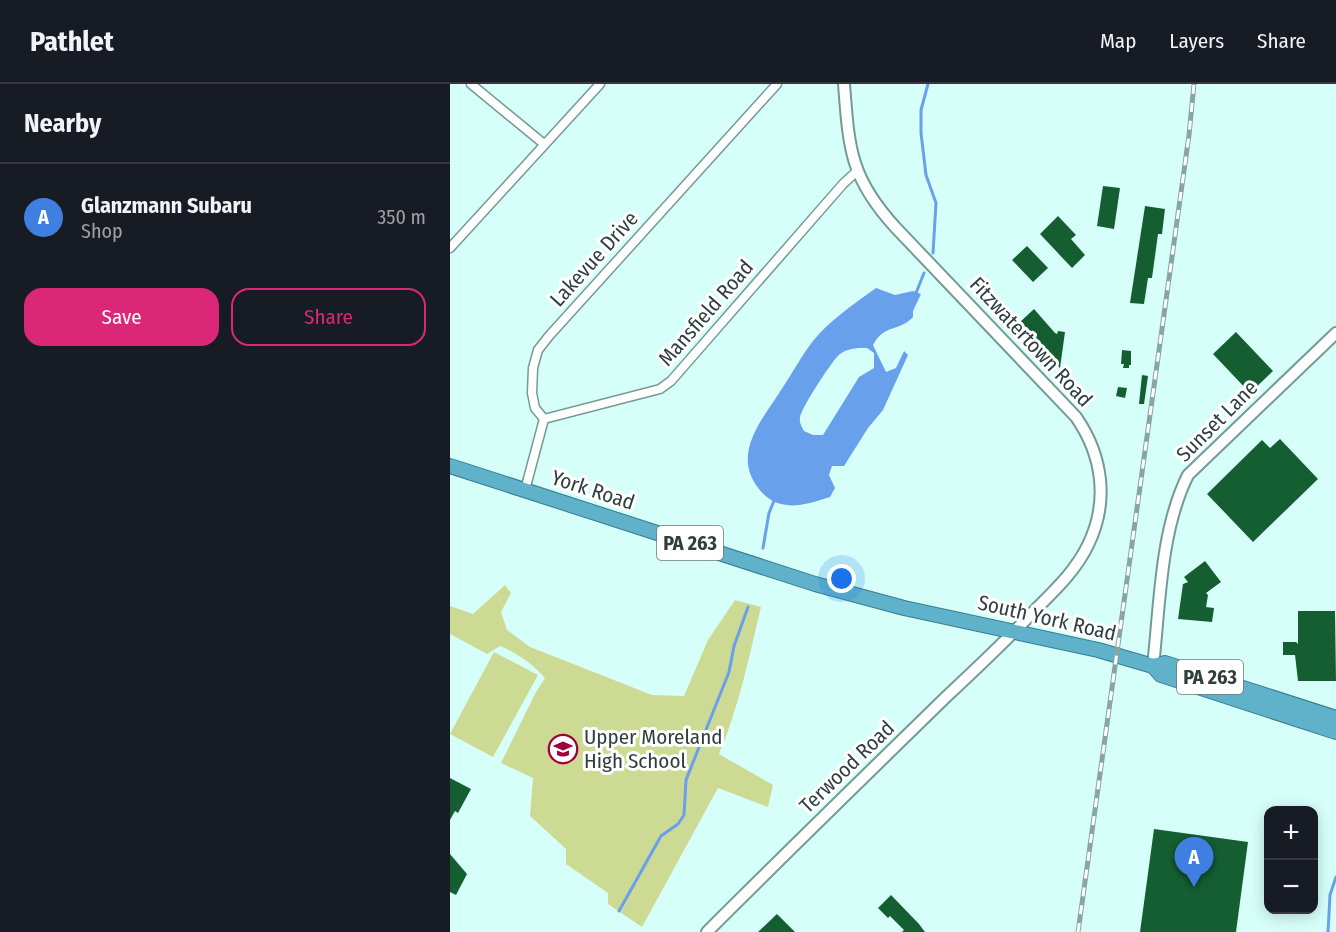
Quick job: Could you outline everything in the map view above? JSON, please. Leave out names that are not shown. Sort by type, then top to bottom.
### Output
[{"type":"highway","name":"York Road","points":[[450,466],[815,584],[932,613]]},
{"type":"highway","name":"South York Road","points":[[932,613],[1098,650],[1153,666],[1165,663],[1336,718]]},
{"type":"highway","name":"South York Road","points":[[1153,666],[1161,675],[1336,732]]},
{"type":"street","points":[[471,84],[544,144]]},
{"type":"street","points":[[450,248],[600,84]]},
{"type":"street","name":"Lakevue Drive","points":[[544,419],[535,408],[531,393],[533,368],[538,350],[777,84]]},
{"type":"street","name":"Fitzwatertown Road","points":[[844,84],[848,135],[864,188],[883,213],[1077,417],[1087,432],[1095,454],[1101,487],[1100,507],[1088,545],[1066,578],[1015,631]]},
{"type":"street","name":"Mansfield Road","points":[[544,419],[660,389],[671,381],[843,184],[857,171]]},
{"type":"street","name":"Sunset Lane","points":[[1153,666],[1163,571],[1172,515],[1188,475],[1336,333]]},
{"type":"street","points":[[525,490],[544,419]]},
{"type":"street","name":"Terwood Road","points":[[707,932],[1015,631]]},
{"type":"green space","points":[[505,585],[511,593],[501,612],[507,630],[530,647],[652,695],[684,696],[708,640],[735,600],[761,607],[738,700],[719,754],[773,785],[768,807],[718,788],[642,927],[608,904],[608,893],[566,864],[566,849],[530,816],[533,778],[501,763],[545,678],[513,652],[500,646],[487,654],[450,634],[450,606],[473,614]]},
{"type":"green space","points":[[494,652],[538,675],[493,757],[450,734]]},
{"type":"water","points":[[876,288],[895,295],[913,291],[921,294],[913,311],[913,317],[903,325],[882,333],[873,345],[886,372],[896,368],[904,351],[908,355],[883,410],[868,428],[844,466],[832,466],[829,475],[835,488],[830,497],[802,505],[783,505],[775,502],[759,489],[751,476],[748,462],[749,449],[759,423],[813,341],[835,319]],"holes":[[[855,348],[867,348],[874,353],[874,368],[859,377],[823,435],[813,435],[804,431],[800,422],[801,413],[831,365],[844,352]]]},
{"type":"building","points":[[1103,186],[1120,188],[1114,229],[1097,226]]},
{"type":"building","points":[[1145,206],[1165,209],[1162,234],[1158,234],[1152,278],[1148,278],[1144,304],[1130,303]]},
{"type":"building","points":[[1058,216],[1076,235],[1071,239],[1085,255],[1072,268],[1040,234]]},
{"type":"building","points":[[1027,246],[1048,268],[1033,282],[1012,260]]},
{"type":"building","points":[[1034,309],[1055,333],[1065,332],[1060,368],[1019,323]]},
{"type":"building","points":[[1236,332],[1273,371],[1250,393],[1213,354]]},
{"type":"building","points":[[1122,350],[1131,351],[1129,368],[1123,368],[1124,364],[1121,364]]},
{"type":"building","points":[[1142,375],[1148,376],[1144,404],[1139,404]]},
{"type":"building","points":[[1118,387],[1127,388],[1125,398],[1116,396]]},
{"type":"building","points":[[1280,439],[1318,479],[1253,542],[1207,494],[1262,440],[1270,448]]},
{"type":"building","points":[[1205,561],[1221,582],[1206,593],[1208,595],[1206,607],[1214,608],[1212,622],[1178,619],[1183,584],[1188,582],[1184,577]]},
{"type":"building","points":[[1298,611],[1335,611],[1336,681],[1298,681],[1295,655],[1283,655],[1283,642],[1298,644]]},
{"type":"building","points":[[450,778],[471,789],[458,813],[455,811],[450,820]]},
{"type":"building","points":[[1154,829],[1248,842],[1236,932],[1140,932]]},
{"type":"building","points":[[450,854],[467,874],[456,895],[450,892]]},
{"type":"building","points":[[891,895],[925,932],[902,932],[904,930],[878,908]]},
{"type":"building","points":[[777,914],[795,932],[758,932]]},
{"type":"waterway","points":[[928,84],[921,110],[921,133],[926,175],[936,203],[933,253]]},
{"type":"waterway","points":[[914,294],[924,273]]},
{"type":"waterway","points":[[763,548],[769,513],[774,501]]},
{"type":"waterway","points":[[619,911],[661,836],[678,824],[684,815],[686,780],[729,672],[734,646],[748,607]]},
{"type":"waterway","points":[[1328,932],[1330,895],[1336,877]]},
{"type":"railway","points":[[1078,932],[1189,135],[1194,84]]},
{"type":"place","name":"Upper Moreland High School","points":[[563,749]]},
{"type":"place","name":"Glanzmann Subaru","points":[[1194,887]]}]
